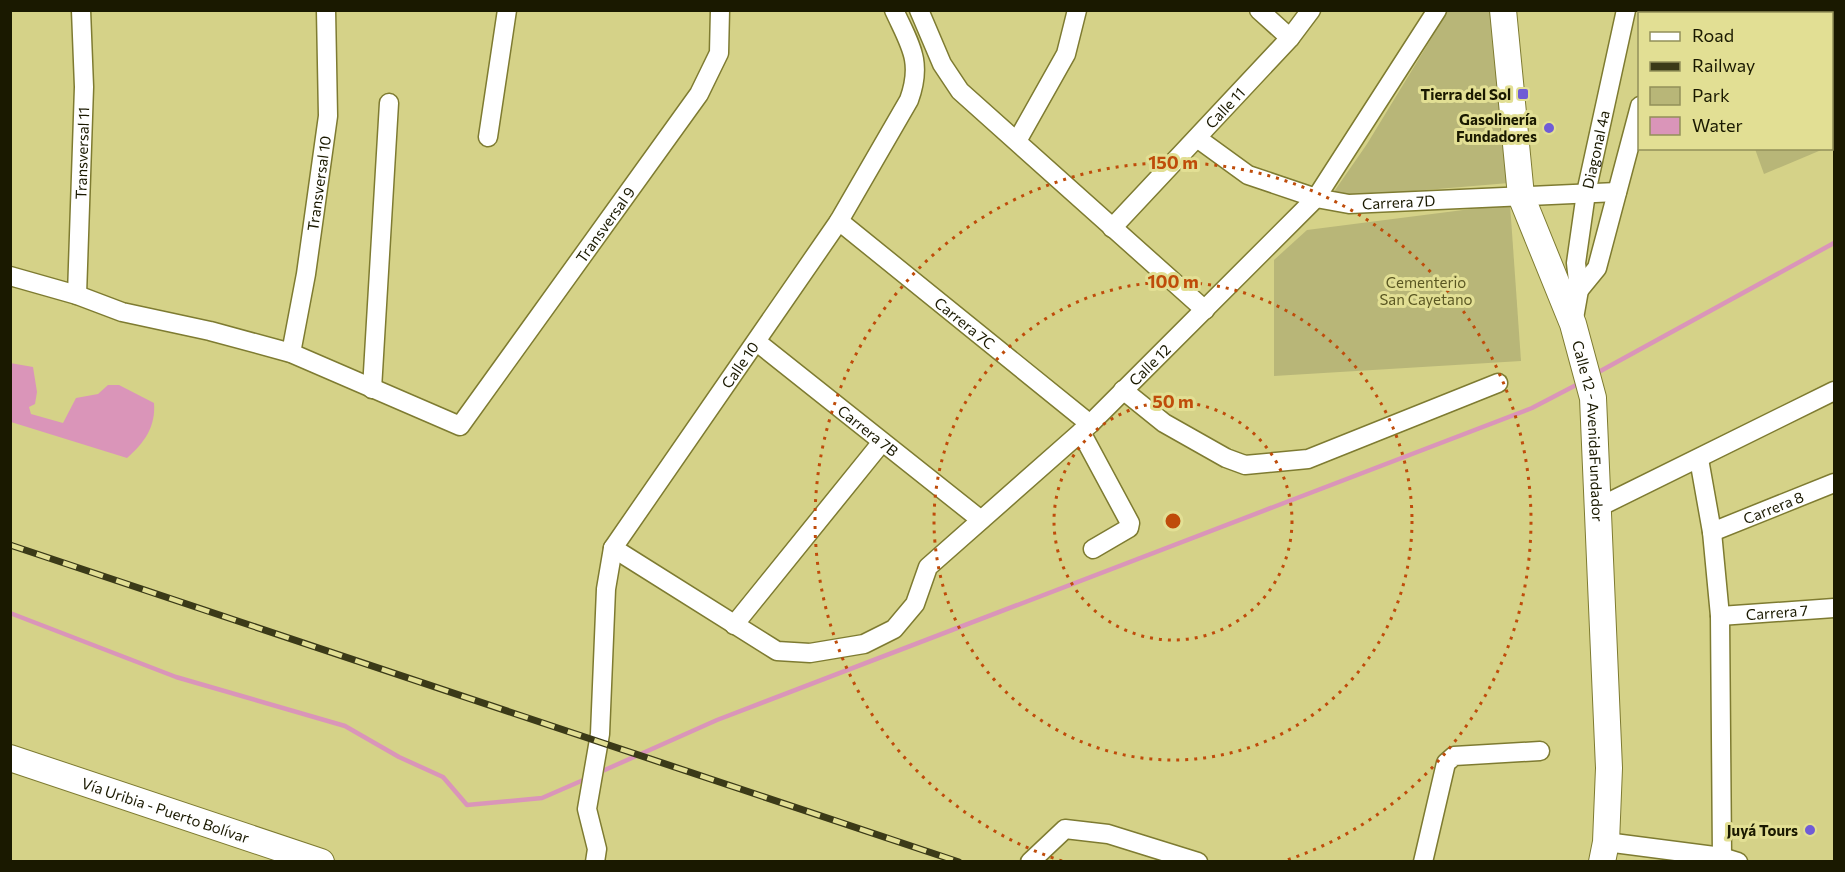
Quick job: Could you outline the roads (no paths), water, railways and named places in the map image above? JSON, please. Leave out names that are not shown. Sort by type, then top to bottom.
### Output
[{"type":"street","name":"Transversal 11","points":[[77,295],[84,87],[81,10]]},
{"type":"street","name":"Transversal 10","points":[[291,353],[306,273],[328,116],[326,10]]},
{"type":"street","points":[[488,137],[507,10]]},
{"type":"street","name":"Transversal 9","points":[[372,389],[460,426],[699,94],[719,53],[720,10]]},
{"type":"street","name":"Calle 10","points":[[595,861],[597,849],[587,809],[600,734],[606,589],[613,548],[839,221],[909,100],[916,79],[914,53],[894,10]]},
{"type":"street","points":[[919,10],[942,64],[960,91],[1205,310]]},
{"type":"street","points":[[1017,141],[1066,54],[1077,10]]},
{"type":"street","points":[[1259,10],[1290,38]]},
{"type":"street","name":"Calle 11","points":[[1112,228],[1290,38],[1311,10]]},
{"type":"street","name":"Calle 12","points":[[613,548],[777,651],[810,653],[864,644],[894,629],[915,604],[928,567],[1086,428],[1316,198],[1437,10]]},
{"type":"street","name":"Calle 12 - AvenidaFundador","points":[[1503,10],[1521,196],[1573,324],[1593,398],[1609,768],[1604,852]]},
{"type":"street","name":"Diagonal 4a","points":[[1573,324],[1579,290],[1576,263],[1586,193],[1626,10]]},
{"type":"street","points":[[10,276],[77,295],[122,312],[210,331],[291,353],[372,389],[389,103]]},
{"type":"street","name":"Diagonal 4a","points":[[1579,290],[1597,268],[1638,113]]},
{"type":"street","name":"Carrera 7D","points":[[1197,138],[1248,175],[1316,198],[1349,204],[1617,192]]},
{"type":"street","name":"Carrera 7C","points":[[839,221],[1086,428],[1130,523],[1129,528],[1093,549]]},
{"type":"street","name":"Carrera 7B","points":[[757,342],[981,520]]},
{"type":"street","points":[[1123,390],[1164,423],[1226,458],[1245,465],[1308,459],[1498,382]]},
{"type":"street","points":[[1597,508],[1834,391]]},
{"type":"street","points":[[734,625],[882,442]]},
{"type":"street","points":[[1604,852],[1730,859],[1720,616],[1712,532],[1699,459]]},
{"type":"street","name":"Carrera 8","points":[[1712,532],[1834,483]]},
{"type":"street","name":"Carrera 7","points":[[1720,616],[1834,608]]},
{"type":"street","points":[[1423,861],[1446,763],[1454,756],[1540,751]]},
{"type":"street","name":"Vía Uribia - Puerto Bolívar","points":[[10,758],[321,861]]},
{"type":"street","points":[[1030,861],[1065,829],[1108,834],[1198,861]]},
{"type":"water","points":[[10,363],[33,367],[37,392],[35,404],[29,407],[31,414],[63,423],[76,398],[98,394],[108,385],[119,385],[154,403],[153,420],[148,434],[127,458],[11,422]]},
{"type":"waterway","points":[[1595,374],[1834,243]]},
{"type":"waterway","points":[[598,773],[717,720],[1532,408],[1580,383]]},
{"type":"waterway","points":[[10,613],[176,677],[345,726],[399,757],[443,777],[467,805],[542,798],[588,778]]},
{"type":"railway","points":[[10,545],[959,862]]},
{"type":"place","name":"Tierra del Sol","points":[[1523,94]]},
{"type":"place","name":"Gasolinería Fundadores","points":[[1549,128]]},
{"type":"place","name":"Juyá Tours","points":[[1810,830]]},
{"type":"park label","name":"Cementerio San Cayetano","points":[[1426,290]]}]
